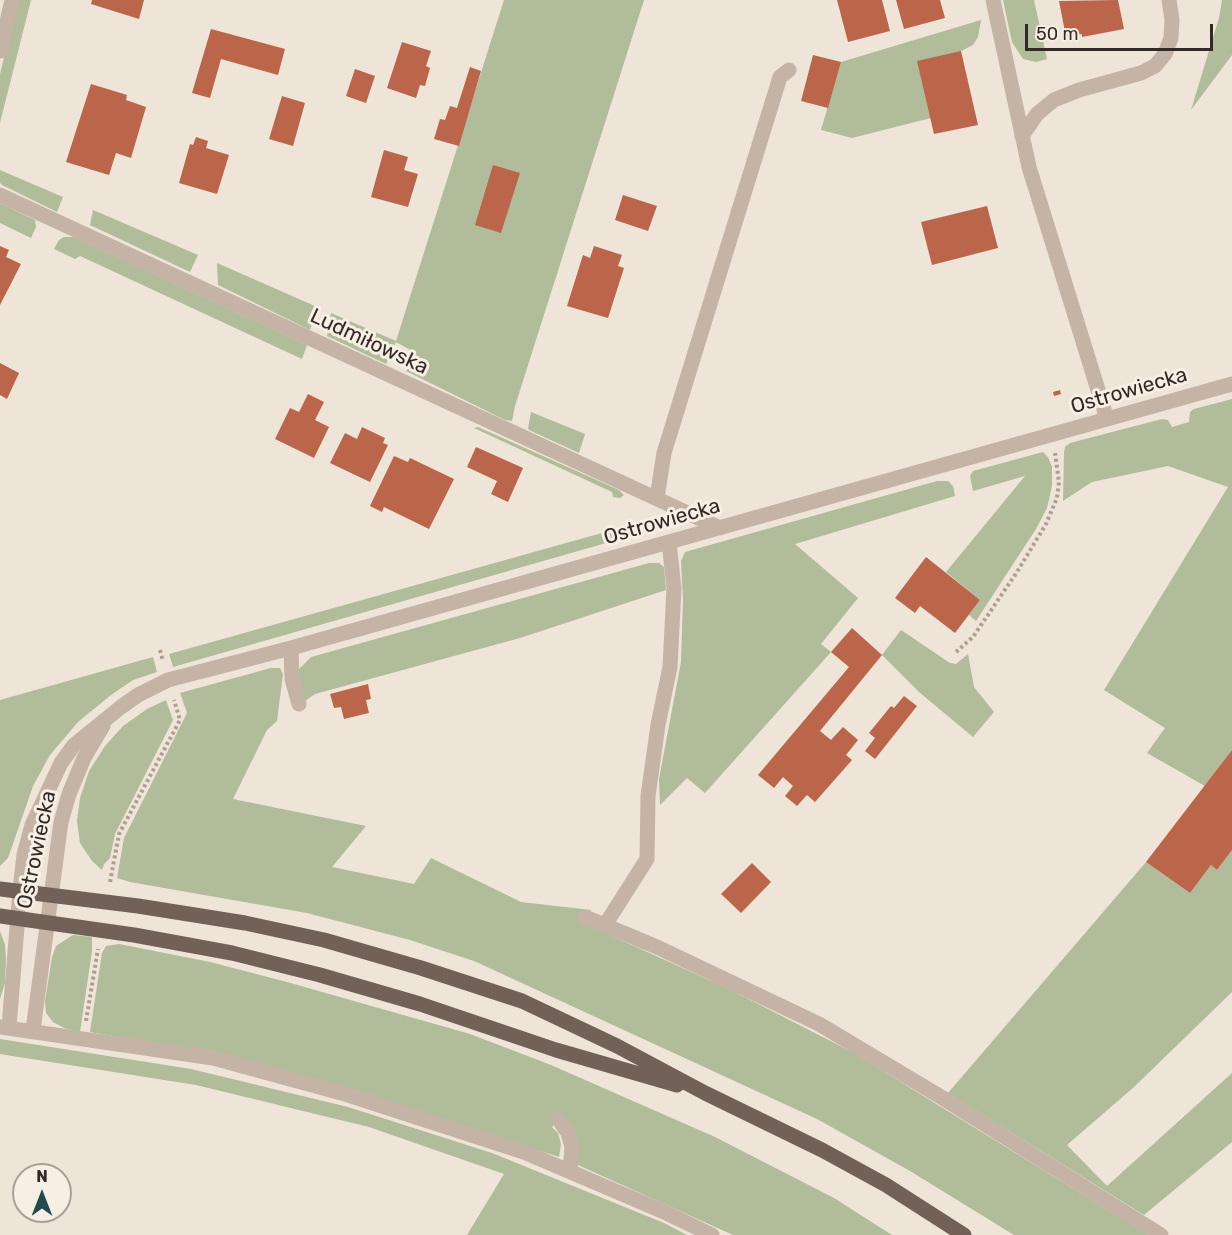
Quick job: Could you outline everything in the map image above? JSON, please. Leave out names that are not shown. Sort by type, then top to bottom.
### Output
[{"type":"main road","name":"Ostrowiecka","points":[[0,889],[20,890]]},
{"type":"main road","points":[[20,890],[245,923],[324,940],[522,1002],[617,1046],[705,1093],[822,1150],[877,1180],[964,1235]]},
{"type":"main road","name":"Ostrowiecka","points":[[0,916],[47,922]]},
{"type":"main road","points":[[47,922],[101,929],[232,953],[320,975],[420,1004],[556,1050],[705,1093]]},
{"type":"street","points":[[0,51],[12,0]]},
{"type":"street","points":[[993,0],[1029,167],[1107,419]]},
{"type":"street","points":[[1022,136],[1037,114],[1054,100],[1079,90],[1141,73],[1155,66],[1165,54],[1171,38],[1172,20],[1169,0]]},
{"type":"street","points":[[657,498],[664,453],[780,77],[789,70]]},
{"type":"street","name":"Ludmiłowska","points":[[0,195],[720,528]]},
{"type":"street","name":"Ostrowiecka","points":[[20,890],[24,855],[32,825],[61,763],[74,745],[110,716],[138,695],[168,680],[291,648],[1232,384]]},
{"type":"street","points":[[605,925],[647,860],[648,796],[658,725],[670,667],[674,588],[669,542]]},
{"type":"street","points":[[291,648],[292,679],[299,704]]},
{"type":"street","name":"Ostrowiecka","points":[[47,922],[62,822],[69,794],[84,758],[110,716]]},
{"type":"street","points":[[20,890],[5,1027],[213,1058],[334,1091],[524,1152],[712,1235]]},
{"type":"street","points":[[585,917],[657,947],[819,1024],[941,1097],[1161,1235]]},
{"type":"street","points":[[33,1030],[47,922]]},
{"type":"street","points":[[558,1119],[568,1133],[572,1147],[570,1172]]},
{"type":"path","points":[[956,652],[979,628],[1017,572],[1054,509],[1059,482],[1052,435]]},
{"type":"path","points":[[106,902],[119,834],[180,720],[160,650]]},
{"type":"path","points":[[83,1040],[101,929]]},
{"type":"green space","points":[[18,0],[31,0],[0,123],[0,74]]},
{"type":"green space","points":[[504,0],[644,0],[512,421],[505,420],[406,371],[414,352],[396,342],[386,364],[327,336],[331,313],[396,341]]},
{"type":"green space","points":[[1003,0],[1034,0],[1047,59],[1036,62],[1023,59],[1012,42]]},
{"type":"green space","points":[[1222,0],[1232,0],[1232,55],[1191,110],[1219,18]]},
{"type":"green space","points":[[981,20],[978,37],[973,45],[961,51],[931,118],[852,138],[821,130],[841,62]]},
{"type":"green space","points":[[0,170],[63,197],[57,212],[2,185]]},
{"type":"green space","points":[[0,203],[35,220],[36,227],[31,238],[0,223]]},
{"type":"green space","points":[[93,210],[198,255],[190,272],[90,225]]},
{"type":"green space","points":[[64,237],[74,237],[307,345],[302,359],[80,256],[75,259],[54,249],[59,240]]},
{"type":"green space","points":[[217,263],[317,307],[310,330],[218,285]]},
{"type":"green space","points":[[1232,399],[1232,750],[1205,786],[1147,753],[1165,728],[1104,690],[1228,487],[1168,466],[1092,482],[1063,501],[1064,453],[1065,447],[1070,443],[1162,419],[1168,420],[1172,427],[1189,422],[1190,412],[1194,409]]},
{"type":"green space","points":[[531,412],[585,434],[579,453],[529,430]]},
{"type":"green space","points":[[478,427],[619,490],[624,495],[620,498],[613,497],[612,492],[474,428]]},
{"type":"green space","points":[[1043,452],[1052,467],[1052,486],[1047,508],[1036,529],[976,621],[969,615],[980,600],[946,572],[1025,476],[973,491],[970,476],[973,471]]},
{"type":"green space","points":[[937,481],[948,481],[953,486],[955,496],[795,544],[858,598],[821,644],[831,652],[705,793],[687,778],[660,805],[659,779],[681,662],[683,599],[681,561],[685,552]]},
{"type":"green space","points":[[657,519],[657,526],[648,531],[173,667],[169,654]]},
{"type":"green space","points":[[649,563],[659,563],[664,567],[666,590],[520,638],[315,694],[305,701],[299,684],[299,669],[311,657]]},
{"type":"green space","points":[[901,630],[950,663],[956,664],[968,654],[974,687],[994,712],[973,737],[919,692],[882,655]]},
{"type":"green space","points":[[153,657],[157,672],[133,680],[111,695],[78,722],[50,755],[33,786],[8,858],[0,866],[0,700]]},
{"type":"green space","points":[[271,668],[280,668],[283,674],[277,721],[267,730],[233,799],[366,826],[332,867],[414,884],[431,858],[521,902],[591,910],[581,922],[729,989],[854,1053],[1148,1235],[1014,1235],[910,1171],[817,1119],[474,961],[410,940],[307,913],[117,878],[124,838],[187,713],[180,693]]},
{"type":"green space","points":[[166,700],[173,720],[115,834],[110,858],[102,870],[92,861],[80,843],[77,821],[80,798],[89,771],[105,746],[123,726],[147,709]]},
{"type":"green space","points":[[1232,850],[1232,992],[1134,1087],[1067,1145],[1107,1186],[1232,1073],[1232,1142],[1144,1215],[948,1093],[1146,862],[1190,893],[1211,865],[1217,870]]},
{"type":"green space","points":[[0,931],[5,945],[6,959],[5,983],[0,999]]},
{"type":"green space","points":[[73,935],[92,937],[80,1032],[64,1028],[53,1022],[46,1013],[45,1001],[56,946]]},
{"type":"green space","points":[[119,944],[210,962],[470,1034],[551,1065],[715,1137],[834,1198],[892,1235],[733,1235],[578,1165],[577,1146],[562,1114],[552,1127],[558,1133],[561,1144],[559,1157],[320,1080],[217,1055],[90,1032],[102,953],[106,946]]},
{"type":"green space","points":[[0,1039],[191,1069],[348,1107],[492,1153],[664,1223],[687,1235],[467,1235],[504,1174],[369,1127],[196,1085],[0,1054]]},
{"type":"building","points":[[92,0],[144,0],[139,19],[91,4]]},
{"type":"building","points":[[837,0],[882,0],[890,31],[848,42]]},
{"type":"building","points":[[896,0],[940,0],[945,18],[904,29]]},
{"type":"building","points":[[1118,0],[1124,29],[1082,37],[1082,34],[1066,37],[1059,1]]},
{"type":"building","points":[[211,29],[285,49],[278,75],[221,59],[210,98],[192,93]]},
{"type":"building","points":[[402,42],[431,51],[426,66],[430,68],[425,86],[420,85],[416,98],[387,88]]},
{"type":"building","points":[[961,51],[978,125],[934,134],[917,61]]},
{"type":"building","points":[[813,55],[841,62],[828,108],[801,101]]},
{"type":"building","points":[[470,67],[481,71],[459,146],[434,139],[440,119],[445,120],[450,106],[457,108]]},
{"type":"building","points":[[355,69],[375,76],[366,103],[346,96]]},
{"type":"building","points":[[91,84],[127,95],[126,100],[146,107],[131,158],[116,153],[109,175],[66,162]]},
{"type":"building","points":[[282,96],[305,103],[293,146],[269,139]]},
{"type":"building","points":[[196,137],[208,141],[206,148],[229,155],[217,194],[179,183],[190,144],[193,145]]},
{"type":"building","points":[[384,150],[408,157],[404,170],[418,174],[408,207],[371,197]]},
{"type":"building","points":[[493,165],[520,173],[501,233],[475,225]]},
{"type":"building","points":[[623,195],[657,206],[648,231],[615,220]]},
{"type":"building","points":[[987,206],[998,248],[932,265],[921,222]]},
{"type":"building","points":[[0,246],[9,250],[6,257],[21,264],[0,305]]},
{"type":"building","points":[[594,246],[622,255],[618,266],[624,268],[608,318],[567,306],[583,255],[590,258]]},
{"type":"building","points":[[0,363],[19,373],[7,399],[0,395]]},
{"type":"building","points":[[1060,390],[1061,394],[1054,396],[1053,392]]},
{"type":"building","points":[[308,394],[324,402],[315,420],[329,427],[314,458],[275,439],[290,408],[299,412]]},
{"type":"building","points":[[362,427],[385,438],[383,443],[388,445],[370,482],[330,463],[345,433],[357,439]]},
{"type":"building","points":[[476,447],[523,468],[508,502],[491,494],[497,481],[467,467]]},
{"type":"building","points":[[394,456],[408,462],[410,458],[454,479],[429,529],[384,507],[382,512],[370,506]]},
{"type":"building","points":[[926,557],[980,600],[955,633],[920,606],[915,613],[895,598]]},
{"type":"building","points":[[852,628],[882,655],[820,731],[831,740],[843,727],[858,740],[846,755],[852,760],[815,802],[807,795],[797,806],[785,796],[793,786],[783,777],[774,788],[758,775],[849,667],[831,652]]},
{"type":"building","points":[[368,684],[371,699],[366,700],[369,713],[344,719],[341,707],[334,708],[330,694]]},
{"type":"building","points":[[904,696],[917,706],[875,759],[865,751],[875,738],[869,733],[891,706],[894,708]]},
{"type":"building","points":[[1232,750],[1232,850],[1217,870],[1211,865],[1190,893],[1146,862]]},
{"type":"building","points":[[752,863],[771,882],[741,913],[721,894]]}]
